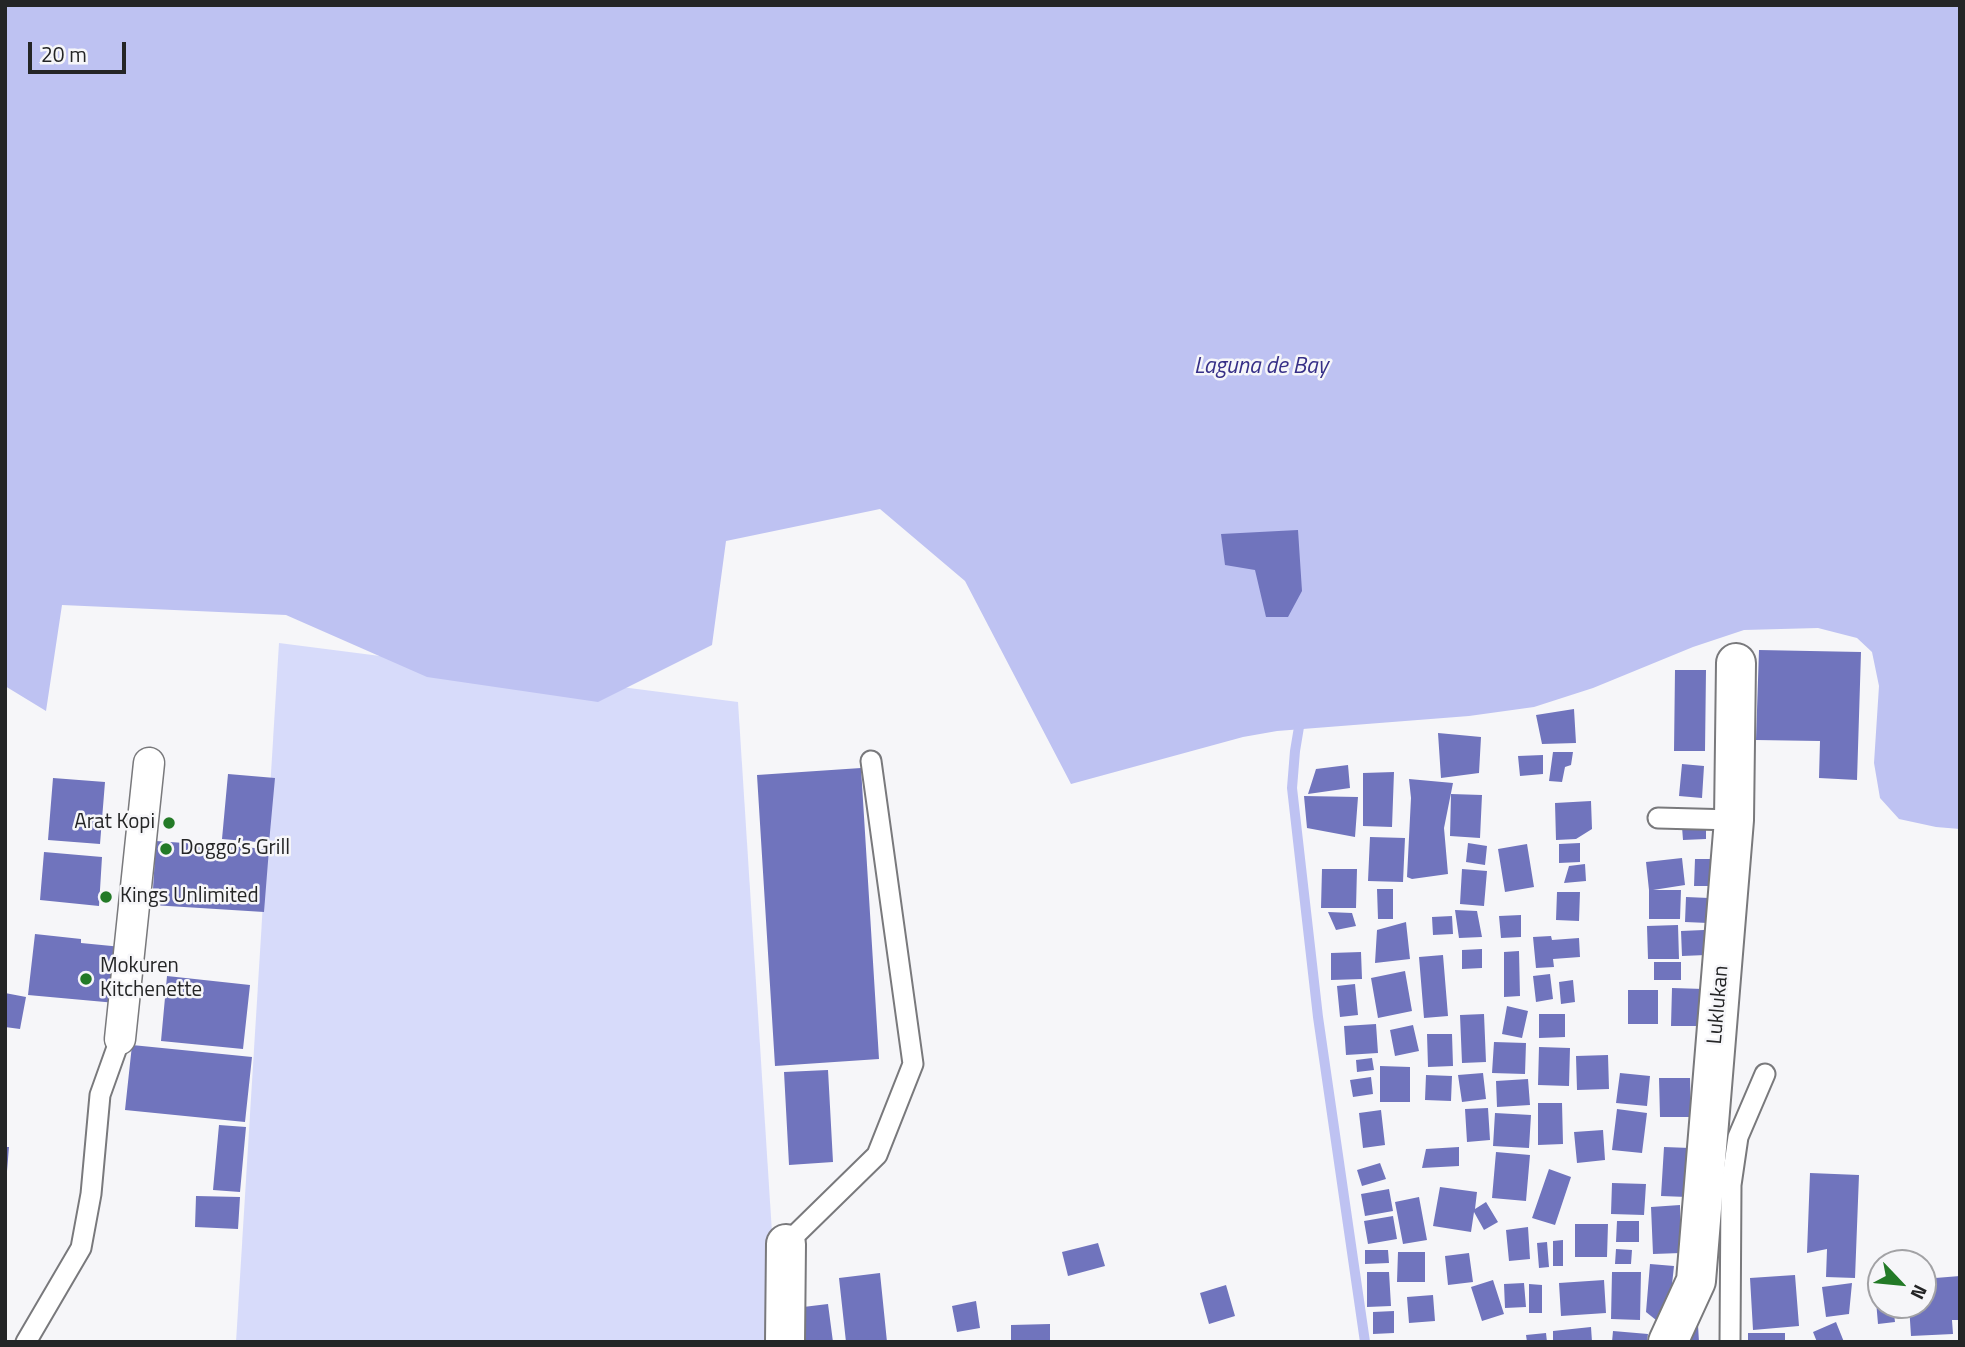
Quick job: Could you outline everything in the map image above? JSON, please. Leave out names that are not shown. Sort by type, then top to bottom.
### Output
[{"type":"street","name":"Luklukan","points":[[1668,1342],[1696,1281],[1734,820],[1736,663]]},
{"type":"street","points":[[120,1039],[149,763]]},
{"type":"street","points":[[785,1342],[786,1244]]},
{"type":"lane","points":[[786,1244],[877,1155],[913,1064],[871,761]]},
{"type":"lane","points":[[1658,818],[1734,820]]},
{"type":"lane","points":[[26,1342],[81,1248],[91,1194],[100,1096],[120,1039]]},
{"type":"lane","points":[[1730,1342],[1731,1185],[1738,1137],[1765,1074]]},
{"type":"shaded area","points":[[279,643],[738,702],[779,1342],[236,1342]]},
{"type":"water","name":"Laguna de Bay","points":[[5,5],[1960,5],[1960,829],[1899,819],[1880,798],[1874,763],[1879,686],[1872,652],[1857,638],[1818,628],[1744,630],[1693,647],[1593,688],[1534,707],[1469,716],[1277,731],[1243,737],[1071,784],[965,581],[880,509],[726,541],[712,645],[598,702],[427,677],[286,615],[62,605],[46,711],[5,686]]},
{"type":"building","points":[[1298,530],[1302,591],[1288,617],[1266,617],[1255,570],[1225,565],[1221,534]]},
{"type":"building","points":[[1759,650],[1861,652],[1857,780],[1819,778],[1820,741],[1756,740]]},
{"type":"building","points":[[1675,670],[1706,670],[1705,751],[1674,751]]},
{"type":"building","points":[[1574,709],[1576,743],[1542,744],[1536,715]]},
{"type":"building","points":[[1438,733],[1481,737],[1479,773],[1441,778]]},
{"type":"building","points":[[1553,752],[1573,752],[1571,765],[1565,767],[1562,782],[1549,781]]},
{"type":"building","points":[[1543,755],[1543,774],[1520,776],[1518,756]]},
{"type":"building","points":[[1682,764],[1704,766],[1702,798],[1679,796]]},
{"type":"building","points":[[1348,765],[1350,788],[1308,794],[1316,769]]},
{"type":"building","points":[[861,768],[879,1059],[775,1066],[757,775]]},
{"type":"building","points":[[1394,772],[1392,827],[1363,826],[1363,773]]},
{"type":"building","points":[[228,774],[275,778],[269,843],[222,839]]},
{"type":"building","points":[[53,778],[105,782],[100,844],[48,840]]},
{"type":"building","points":[[1409,779],[1453,783],[1444,828],[1448,874],[1412,879],[1407,877],[1411,798]]},
{"type":"building","points":[[1451,794],[1482,795],[1480,838],[1450,836]]},
{"type":"building","points":[[1304,796],[1358,797],[1355,837],[1307,828]]},
{"type":"building","points":[[1591,801],[1592,829],[1576,839],[1556,840],[1555,803]]},
{"type":"building","points":[[1706,826],[1706,839],[1683,840],[1682,827]]},
{"type":"building","points":[[1370,837],[1405,838],[1403,882],[1368,881]]},
{"type":"building","points":[[156,841],[269,849],[264,912],[152,905]]},
{"type":"building","points":[[1468,843],[1487,846],[1485,865],[1466,862]]},
{"type":"building","points":[[1580,843],[1580,862],[1559,863],[1559,844]]},
{"type":"building","points":[[1527,844],[1534,887],[1505,892],[1498,849]]},
{"type":"building","points":[[44,852],[102,857],[99,906],[40,900]]},
{"type":"building","points":[[1682,858],[1685,885],[1653,890],[1681,890],[1680,919],[1649,919],[1646,862]]},
{"type":"building","points":[[1695,859],[1715,859],[1715,886],[1694,886]]},
{"type":"building","points":[[1585,864],[1586,881],[1564,883],[1569,866]]},
{"type":"building","points":[[1322,869],[1357,869],[1356,908],[1321,908]]},
{"type":"building","points":[[1462,869],[1487,871],[1484,906],[1460,904]]},
{"type":"building","points":[[1377,889],[1393,889],[1393,919],[1378,919]]},
{"type":"building","points":[[1557,892],[1580,892],[1579,921],[1556,920]]},
{"type":"building","points":[[1686,897],[1709,898],[1708,923],[1685,922]]},
{"type":"building","points":[[1455,910],[1477,911],[1482,937],[1459,938]]},
{"type":"building","points":[[1328,912],[1352,913],[1356,926],[1336,930]]},
{"type":"building","points":[[1521,915],[1521,937],[1501,938],[1499,916]]},
{"type":"building","points":[[1452,916],[1453,934],[1433,935],[1432,917]]},
{"type":"building","points":[[1406,922],[1410,959],[1375,963],[1377,930]]},
{"type":"building","points":[[1678,925],[1679,959],[1648,959],[1647,926]]},
{"type":"building","points":[[1704,930],[1706,955],[1682,956],[1681,931]]},
{"type":"building","points":[[35,934],[81,939],[81,943],[122,947],[116,1003],[28,995]]},
{"type":"building","points":[[1551,936],[1552,940],[1579,938],[1580,957],[1553,959],[1554,967],[1536,968],[1533,937]]},
{"type":"building","points":[[1482,949],[1482,968],[1462,969],[1462,950]]},
{"type":"building","points":[[1519,951],[1520,996],[1504,997],[1504,952]]},
{"type":"building","points":[[1361,952],[1362,979],[1331,980],[1331,953]]},
{"type":"building","points":[[1443,955],[1448,1016],[1424,1018],[1419,957]]},
{"type":"building","points":[[1654,962],[1681,962],[1681,980],[1654,980]]},
{"type":"building","points":[[1405,971],[1412,1011],[1378,1018],[1371,978]]},
{"type":"building","points":[[1550,974],[1553,999],[1536,1002],[1533,976]]},
{"type":"building","points":[[167,976],[250,985],[243,1049],[161,1041]]},
{"type":"building","points":[[1573,980],[1575,1002],[1561,1004],[1559,982]]},
{"type":"building","points":[[1355,984],[1358,1015],[1340,1017],[1337,986]]},
{"type":"building","points":[[1672,988],[1704,989],[1703,1026],[1671,1026]]},
{"type":"building","points":[[1628,990],[1658,990],[1658,1024],[1628,1024]]},
{"type":"building","points":[[5,993],[26,997],[20,1029],[5,1027]]},
{"type":"building","points":[[1507,1006],[1528,1011],[1522,1038],[1502,1034]]},
{"type":"building","points":[[1484,1014],[1486,1062],[1462,1063],[1460,1015]]},
{"type":"building","points":[[1539,1014],[1565,1014],[1565,1037],[1539,1038]]},
{"type":"building","points":[[1376,1024],[1378,1053],[1346,1055],[1344,1026]]},
{"type":"building","points":[[1413,1025],[1419,1051],[1395,1056],[1390,1030]]},
{"type":"building","points":[[1427,1034],[1452,1034],[1453,1066],[1428,1067]]},
{"type":"building","points":[[1494,1042],[1526,1043],[1525,1074],[1492,1073]]},
{"type":"building","points":[[132,1045],[252,1057],[245,1122],[125,1110]]},
{"type":"building","points":[[1539,1047],[1570,1048],[1569,1086],[1538,1085]]},
{"type":"building","points":[[1608,1055],[1609,1089],[1577,1090],[1576,1056]]},
{"type":"building","points":[[1372,1058],[1374,1070],[1357,1072],[1356,1060]]},
{"type":"building","points":[[1380,1066],[1410,1067],[1410,1102],[1380,1102]]},
{"type":"building","points":[[828,1070],[833,1162],[789,1165],[784,1072]]},
{"type":"building","points":[[1483,1073],[1486,1099],[1462,1102],[1458,1075]]},
{"type":"building","points":[[1620,1073],[1650,1076],[1647,1106],[1616,1103]]},
{"type":"building","points":[[1426,1075],[1452,1076],[1451,1101],[1425,1100]]},
{"type":"building","points":[[1371,1077],[1373,1094],[1353,1097],[1350,1080]]},
{"type":"building","points":[[1659,1078],[1690,1078],[1691,1117],[1660,1117]]},
{"type":"building","points":[[1528,1079],[1530,1105],[1497,1107],[1496,1081]]},
{"type":"building","points":[[1538,1103],[1562,1103],[1563,1144],[1538,1145]]},
{"type":"building","points":[[1488,1108],[1490,1140],[1467,1142],[1465,1109]]},
{"type":"building","points":[[1617,1109],[1647,1113],[1642,1153],[1612,1150]]},
{"type":"building","points":[[1381,1110],[1385,1145],[1363,1148],[1359,1113]]},
{"type":"building","points":[[1495,1113],[1531,1115],[1529,1148],[1493,1146]]},
{"type":"building","points":[[219,1125],[246,1127],[240,1192],[213,1190]]},
{"type":"building","points":[[1603,1130],[1605,1160],[1577,1163],[1574,1132]]},
{"type":"building","points":[[5,1147],[9,1147],[7,1171],[5,1171]]},
{"type":"building","points":[[1459,1147],[1459,1166],[1422,1168],[1426,1149]]},
{"type":"building","points":[[1664,1147],[1690,1148],[1687,1197],[1661,1196]]},
{"type":"building","points":[[1496,1152],[1530,1155],[1526,1201],[1492,1198]]},
{"type":"building","points":[[1380,1163],[1386,1179],[1362,1186],[1357,1170]]},
{"type":"building","points":[[1549,1169],[1571,1177],[1555,1225],[1532,1218]]},
{"type":"building","points":[[1810,1173],[1859,1175],[1855,1278],[1826,1277],[1827,1249],[1807,1253]]},
{"type":"building","points":[[1612,1183],[1646,1184],[1644,1215],[1611,1214]]},
{"type":"building","points":[[1440,1187],[1477,1192],[1475,1209],[1486,1202],[1498,1222],[1484,1230],[1474,1212],[1471,1232],[1433,1226]]},
{"type":"building","points":[[1389,1189],[1393,1211],[1365,1216],[1361,1194]]},
{"type":"building","points":[[196,1196],[240,1197],[238,1229],[195,1227]]},
{"type":"building","points":[[1419,1197],[1427,1240],[1403,1244],[1395,1202]]},
{"type":"building","points":[[1680,1205],[1681,1253],[1653,1254],[1651,1207]]},
{"type":"building","points":[[1393,1216],[1397,1239],[1368,1244],[1364,1221]]},
{"type":"building","points":[[1617,1221],[1639,1221],[1639,1242],[1616,1242]]},
{"type":"building","points":[[1575,1224],[1608,1224],[1607,1257],[1575,1257]]},
{"type":"building","points":[[1528,1227],[1530,1259],[1509,1261],[1506,1230]]},
{"type":"building","points":[[1563,1240],[1563,1266],[1553,1266],[1553,1241]]},
{"type":"building","points":[[1547,1242],[1549,1267],[1539,1268],[1537,1243]]},
{"type":"building","points":[[1098,1243],[1105,1266],[1068,1276],[1062,1252]]},
{"type":"building","points":[[1616,1249],[1632,1250],[1631,1264],[1615,1264]]},
{"type":"building","points":[[1365,1250],[1388,1250],[1389,1263],[1365,1264]]},
{"type":"building","points":[[1398,1252],[1425,1252],[1425,1282],[1397,1282]]},
{"type":"building","points":[[1469,1253],[1473,1282],[1448,1285],[1445,1256]]},
{"type":"building","points":[[1650,1264],[1674,1266],[1670,1303],[1656,1320],[1646,1312]]},
{"type":"building","points":[[1367,1272],[1389,1272],[1391,1306],[1367,1307]]},
{"type":"building","points":[[1612,1272],[1641,1272],[1640,1320],[1611,1319]]},
{"type":"building","points":[[880,1273],[887,1342],[846,1342],[839,1278]]},
{"type":"building","points":[[1795,1275],[1799,1326],[1753,1330],[1750,1278]]},
{"type":"building","points":[[1960,1276],[1960,1320],[1952,1320],[1953,1334],[1911,1336],[1910,1319],[1937,1319],[1937,1278]]},
{"type":"building","points":[[1493,1280],[1504,1314],[1482,1321],[1471,1287]]},
{"type":"building","points":[[1604,1280],[1606,1313],[1561,1316],[1559,1283]]},
{"type":"building","points":[[1524,1283],[1526,1307],[1505,1308],[1504,1284]]},
{"type":"building","points":[[1852,1283],[1849,1314],[1826,1317],[1822,1287]]},
{"type":"building","points":[[1529,1284],[1542,1285],[1542,1313],[1529,1313]]},
{"type":"building","points":[[1226,1285],[1235,1316],[1209,1324],[1200,1293]]},
{"type":"building","points":[[1433,1295],[1435,1321],[1409,1323],[1407,1297]]},
{"type":"building","points":[[976,1301],[980,1328],[957,1332],[952,1306]]},
{"type":"building","points":[[828,1304],[833,1342],[800,1342],[795,1308]]},
{"type":"building","points":[[1394,1311],[1394,1333],[1373,1334],[1373,1312]]},
{"type":"building","points":[[1878,1319],[1895,1319],[1895,1322],[1878,1324]]},
{"type":"building","points":[[1836,1322],[1844,1342],[1817,1342],[1813,1332]]},
{"type":"building","points":[[1050,1324],[1050,1342],[1011,1342],[1011,1325]]},
{"type":"building","points":[[1698,1325],[1699,1342],[1676,1342],[1680,1326]]},
{"type":"building","points":[[1591,1327],[1592,1342],[1553,1342],[1553,1331]]},
{"type":"building","points":[[1613,1331],[1648,1334],[1647,1342],[1612,1342]]},
{"type":"building","points":[[1546,1333],[1547,1342],[1527,1342],[1526,1335]]},
{"type":"building","points":[[1748,1333],[1785,1333],[1785,1342],[1748,1342]]},
{"type":"waterway","points":[[1299,727],[1292,788],[1318,1017],[1365,1342]]},
{"type":"place","name":"Arat Kopi","points":[[169,823]]},
{"type":"place","name":"Doggo’s Grill","points":[[166,849]]},
{"type":"place","name":"Kings Unlimited","points":[[106,897]]},
{"type":"place","name":"Mokuren Kitchenette","points":[[86,979]]}]
